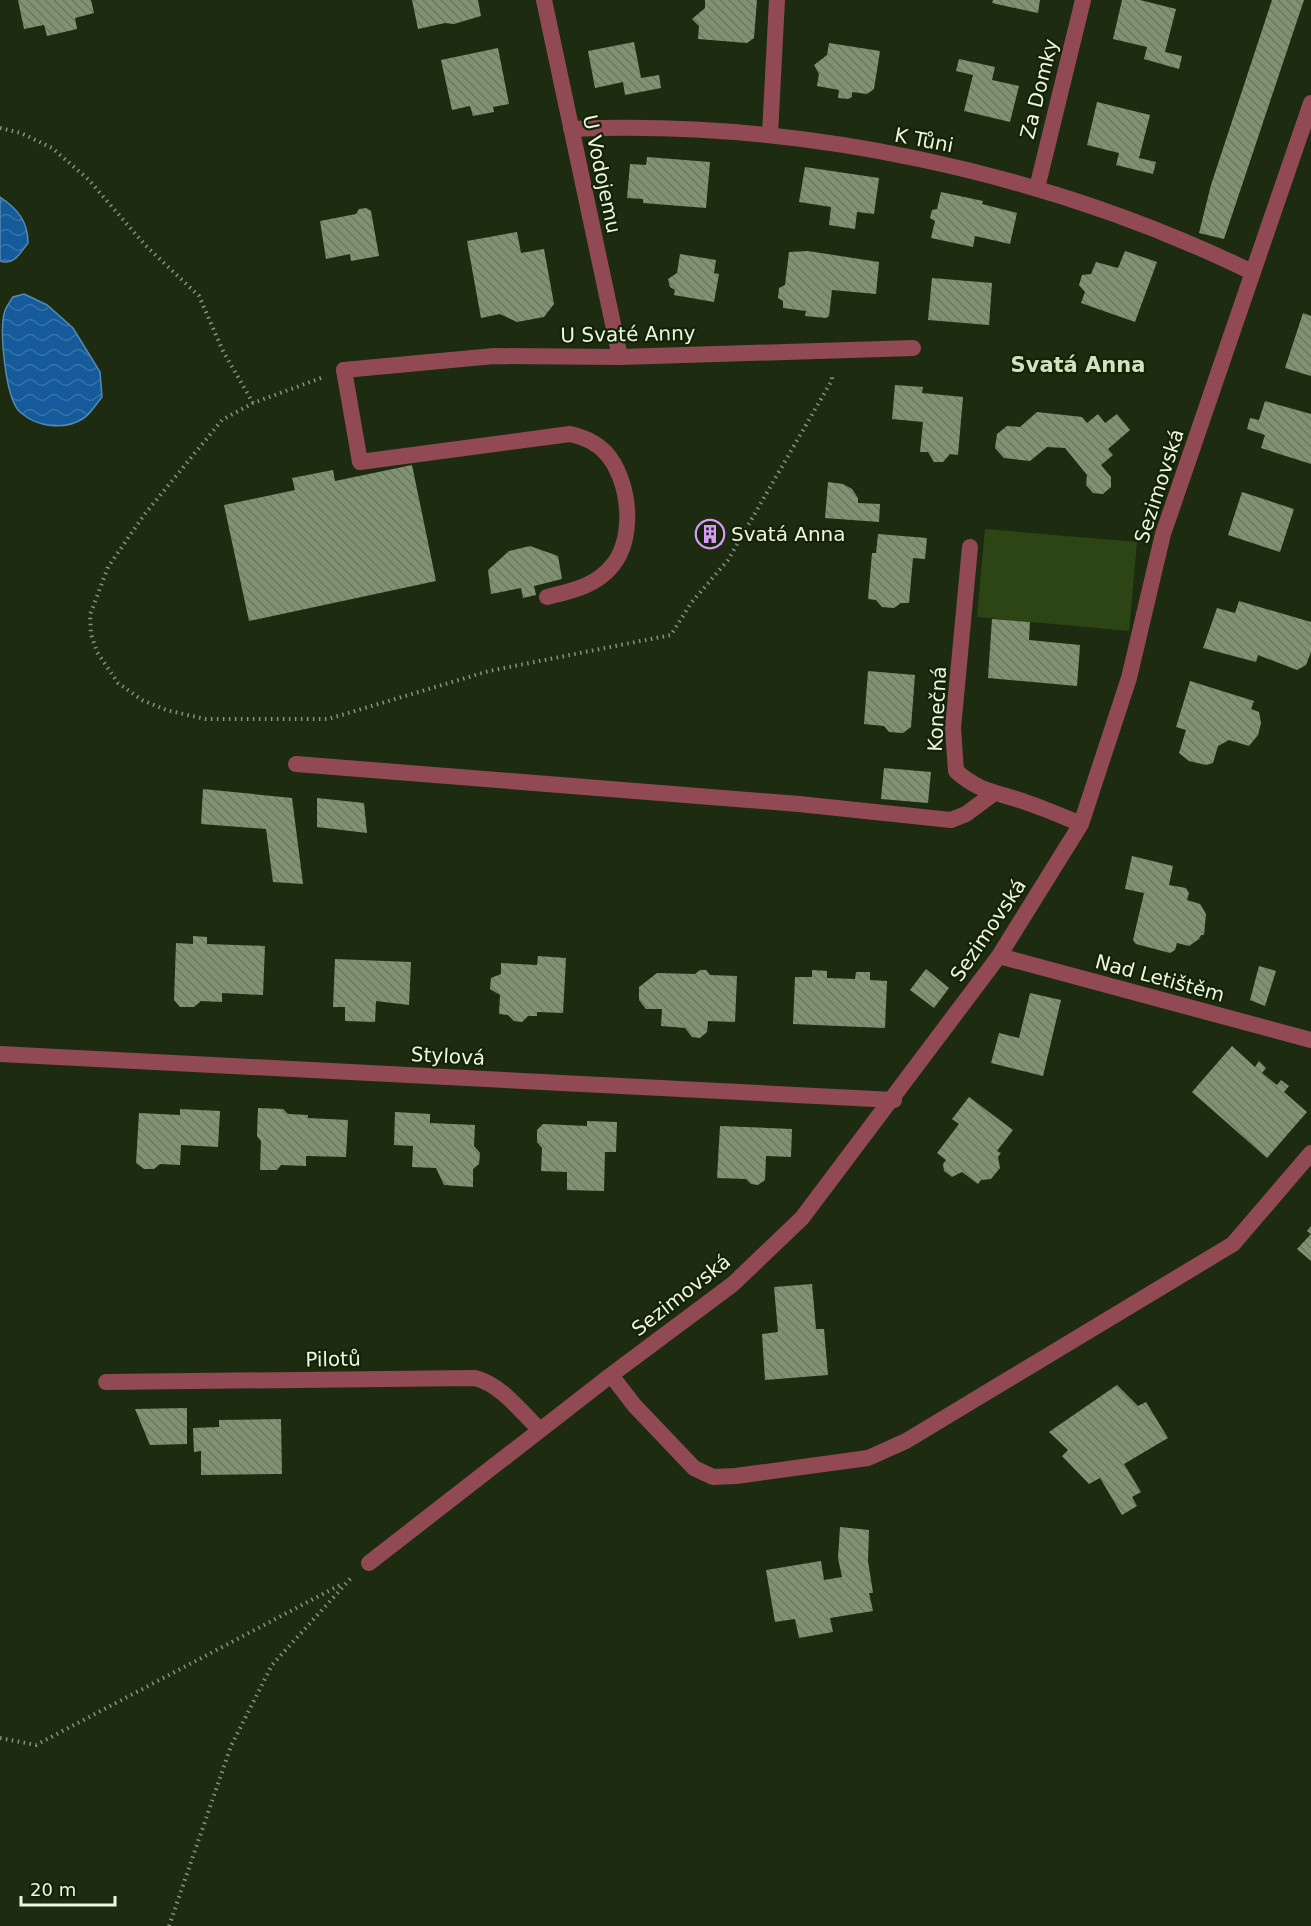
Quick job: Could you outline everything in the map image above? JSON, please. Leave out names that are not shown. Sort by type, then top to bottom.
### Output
[{"type":"street","name":"U Vodojemu","points":[[544,0],[620,357]]},
{"type":"street","points":[[770,134],[777,0]]},
{"type":"street","name":"Za Domky","points":[[1037,188],[1083,0]]},
{"type":"street","name":"Sezimovská","points":[[369,1563],[611,1375],[733,1284],[802,1218],[894,1100],[999,956],[1082,824],[1128,678],[1163,534],[1311,103]]},
{"type":"street","name":"K Tůni","points":[[571,129],[627,127],[770,134],[927,161],[1037,188],[1206,249],[1252,272]]},
{"type":"street","name":"U Svaté Anny","points":[[344,370],[494,356],[620,357],[913,348]]},
{"type":"street","points":[[344,370],[360,462],[570,434],[585,437],[606,453],[617,474],[626,503],[625,538],[619,556],[603,576],[590,584],[547,597]]},
{"type":"street","name":"Konečná","points":[[970,547],[954,752],[956,771],[971,785],[993,794],[1027,802],[1082,824]]},
{"type":"street","points":[[296,764],[800,804],[951,820],[966,814],[993,794]]},
{"type":"street","name":"Nad Letištěm","points":[[999,956],[1311,1040]]},
{"type":"street","name":"Stylová","points":[[0,1054],[894,1100]]},
{"type":"street","points":[[611,1375],[634,1405],[694,1468],[713,1477],[736,1476],[868,1458],[906,1441],[1233,1244],[1311,1153]]},
{"type":"street","name":"Pilotů","points":[[106,1382],[475,1378],[489,1381],[540,1430]]},
{"type":"path","points":[[0,128],[21,133],[52,148],[88,179],[145,245],[199,296],[223,351],[253,404]]},
{"type":"path","points":[[344,370],[253,404],[222,420],[144,515],[108,567],[90,615],[91,634],[97,652],[118,683],[142,700],[166,710],[205,719],[328,719],[489,670],[671,635],[692,603],[728,560],[832,380]]},
{"type":"path","points":[[0,1738],[36,1745],[343,1583],[369,1563]]},
{"type":"path","points":[[169,1926],[231,1746],[272,1665],[343,1583]]},
{"type":"green space","points":[[985,529],[1137,542],[1129,631],[977,617]]},
{"type":"water","points":[[0,197],[21,217],[28,235],[28,243],[16,258],[9,262],[0,261]]},
{"type":"water","points":[[24,294],[47,305],[73,328],[100,372],[102,397],[87,416],[68,425],[51,426],[34,421],[20,412],[15,405],[7,380],[3,350],[3,323],[5,310],[13,297]]},
{"type":"building","points":[[18,0],[91,0],[94,13],[75,18],[77,29],[47,36],[44,25],[24,29]]},
{"type":"building","points":[[412,0],[478,0],[481,16],[454,24],[445,23],[418,29]]},
{"type":"building","points":[[705,0],[757,0],[754,38],[747,43],[698,39],[699,26],[692,19],[705,8]]},
{"type":"building","points":[[993,0],[1040,0],[1038,13],[992,3]]},
{"type":"building","points":[[1122,0],[1140,0],[1176,9],[1165,52],[1182,56],[1179,69],[1144,59],[1147,47],[1113,39]]},
{"type":"building","points":[[1272,0],[1304,0],[1224,239],[1199,233],[1211,185]]},
{"type":"building","points":[[634,42],[641,78],[659,75],[661,88],[625,95],[623,82],[595,88],[588,51]]},
{"type":"building","points":[[829,43],[880,51],[874,89],[867,94],[852,92],[852,97],[848,99],[838,98],[839,90],[817,86],[819,74],[814,65],[827,55]]},
{"type":"building","points":[[498,48],[509,104],[493,107],[494,112],[473,116],[470,106],[452,110],[441,60]]},
{"type":"building","points":[[959,59],[995,67],[992,80],[1019,86],[1010,122],[964,111],[973,75],[956,71]]},
{"type":"building","points":[[1097,102],[1150,115],[1139,158],[1156,162],[1153,174],[1116,165],[1119,153],[1087,145]]},
{"type":"building","points":[[647,157],[710,162],[706,208],[643,203],[643,199],[627,198],[630,164],[646,165]]},
{"type":"building","points":[[805,167],[879,178],[874,214],[857,212],[855,229],[829,225],[831,207],[799,202]]},
{"type":"building","points":[[941,192],[983,201],[982,204],[1017,213],[1010,244],[975,236],[973,247],[931,238],[935,221],[930,218],[932,210],[937,209]]},
{"type":"building","points":[[366,208],[371,211],[379,256],[351,261],[350,254],[326,259],[320,221],[356,214],[359,209]]},
{"type":"building","points":[[517,232],[521,253],[544,249],[554,304],[544,317],[517,322],[500,314],[481,318],[467,241]]},
{"type":"building","points":[[808,251],[879,262],[876,294],[832,290],[829,316],[826,318],[805,316],[806,311],[783,308],[783,301],[778,298],[779,288],[785,285],[789,252]]},
{"type":"building","points":[[1125,251],[1157,262],[1135,322],[1081,303],[1085,292],[1079,285],[1082,275],[1091,274],[1096,262],[1118,268]]},
{"type":"building","points":[[680,254],[716,260],[714,273],[719,274],[714,302],[674,295],[675,290],[670,287],[668,279],[677,273]]},
{"type":"building","points":[[932,278],[992,283],[989,325],[928,320]]},
{"type":"building","points":[[1303,313],[1311,316],[1311,376],[1285,368]]},
{"type":"building","points":[[895,385],[923,387],[922,393],[963,397],[958,455],[950,454],[943,462],[934,462],[928,452],[920,452],[923,422],[892,419]]},
{"type":"building","points":[[1265,401],[1311,414],[1311,464],[1261,448],[1265,435],[1247,429],[1250,418],[1259,420]]},
{"type":"building","points":[[1037,412],[1082,417],[1087,423],[1098,414],[1105,423],[1117,414],[1130,430],[1108,449],[1113,455],[1101,465],[1111,477],[1111,487],[1103,494],[1093,493],[1086,485],[1087,475],[1065,448],[1047,447],[1030,461],[1004,458],[995,448],[997,434],[1007,426],[1020,427]]},
{"type":"building","points":[[412,465],[436,581],[249,621],[224,505],[295,490],[292,478],[333,470],[335,481]]},
{"type":"building","points":[[828,482],[843,484],[852,489],[858,498],[858,503],[880,504],[879,522],[825,518]]},
{"type":"building","points":[[1242,492],[1294,509],[1280,552],[1228,535]]},
{"type":"building","name":"Svatá Anna","points":[[702,525],[723,527],[722,545],[701,542],[698,537]]},
{"type":"building","points":[[878,534],[927,538],[925,559],[913,558],[909,603],[901,603],[894,608],[882,607],[876,600],[868,599],[872,553],[876,553]]},
{"type":"building","points":[[530,546],[558,556],[562,579],[534,586],[536,595],[523,598],[521,588],[491,594],[488,570],[509,551]]},
{"type":"building","points":[[1239,601],[1311,622],[1311,652],[1306,665],[1297,670],[1258,655],[1256,662],[1203,648],[1217,608],[1235,613]]},
{"type":"building","points":[[992,619],[1030,622],[1029,640],[1080,645],[1077,686],[988,678]]},
{"type":"building","points":[[868,671],[915,675],[911,727],[903,733],[889,732],[884,726],[864,724]]},
{"type":"building","points":[[1190,681],[1254,701],[1251,709],[1259,712],[1261,723],[1258,735],[1249,746],[1229,740],[1218,746],[1213,763],[1206,765],[1189,761],[1179,753],[1186,730],[1176,727]]},
{"type":"building","points":[[884,768],[931,772],[928,803],[881,799]]},
{"type":"building","points":[[203,789],[292,798],[303,884],[273,882],[266,829],[201,824]]},
{"type":"building","points":[[317,798],[364,803],[367,833],[317,827]]},
{"type":"building","points":[[1132,856],[1173,866],[1169,885],[1186,888],[1189,893],[1187,900],[1200,904],[1206,914],[1204,935],[1189,946],[1177,943],[1175,950],[1170,953],[1136,944],[1133,940],[1144,893],[1125,889]]},
{"type":"building","points":[[193,936],[207,937],[207,944],[265,946],[263,995],[222,993],[222,1002],[201,1001],[194,1007],[180,1007],[174,1000],[176,943],[193,944]]},
{"type":"building","points":[[538,956],[566,958],[563,1013],[537,1012],[537,1016],[528,1016],[522,1022],[514,1021],[508,1015],[499,1014],[500,995],[490,989],[491,978],[501,974],[501,963],[537,965]]},
{"type":"building","points":[[335,959],[411,962],[409,1005],[376,1001],[375,1022],[345,1021],[345,1007],[333,1007]]},
{"type":"building","points":[[1259,966],[1276,971],[1265,1006],[1250,1000]]},
{"type":"building","points":[[926,969],[949,988],[934,1008],[910,990]]},
{"type":"building","points":[[700,970],[706,970],[710,975],[737,976],[735,1022],[708,1021],[707,1032],[700,1038],[692,1037],[685,1028],[661,1026],[662,1009],[646,1009],[639,1000],[639,987],[657,973],[695,974]]},
{"type":"building","points":[[812,970],[827,971],[827,978],[855,979],[856,972],[870,972],[870,980],[887,981],[885,1028],[793,1024],[795,977],[812,977]]},
{"type":"building","points":[[1030,993],[1061,1000],[1043,1076],[991,1063],[999,1033],[1019,1038]]},
{"type":"building","points":[[1232,1046],[1255,1067],[1259,1061],[1266,1068],[1262,1073],[1277,1085],[1281,1080],[1289,1086],[1284,1092],[1307,1112],[1267,1158],[1192,1092]]},
{"type":"building","points":[[969,1097],[1013,1130],[997,1151],[1001,1153],[998,1157],[1000,1168],[991,1179],[981,1180],[978,1184],[962,1172],[952,1177],[944,1171],[943,1164],[946,1160],[937,1153],[959,1124],[952,1119]]},
{"type":"building","points":[[258,1108],[283,1109],[288,1114],[308,1115],[308,1118],[348,1120],[346,1157],[306,1156],[306,1166],[281,1165],[277,1170],[260,1170],[261,1141],[257,1136]]},
{"type":"building","points":[[180,1109],[220,1111],[218,1147],[181,1145],[180,1165],[160,1164],[154,1169],[144,1169],[136,1163],[139,1113],[180,1115]]},
{"type":"building","points":[[395,1112],[430,1114],[430,1123],[475,1125],[474,1146],[480,1153],[479,1164],[473,1169],[473,1187],[444,1185],[436,1168],[412,1167],[413,1146],[394,1145]]},
{"type":"building","points":[[587,1121],[617,1122],[616,1152],[605,1152],[604,1191],[567,1190],[567,1172],[541,1171],[542,1148],[537,1142],[537,1130],[543,1124],[587,1126]]},
{"type":"building","points":[[720,1126],[792,1129],[791,1157],[766,1156],[765,1180],[758,1185],[751,1184],[746,1179],[717,1178]]},
{"type":"building","points":[[1311,1234],[1311,1261],[1297,1249]]},
{"type":"building","points":[[812,1284],[816,1329],[824,1329],[828,1375],[765,1380],[762,1334],[778,1332],[774,1287]]},
{"type":"building","points":[[1117,1385],[1138,1406],[1146,1402],[1168,1438],[1124,1464],[1141,1492],[1132,1497],[1137,1506],[1122,1515],[1100,1478],[1089,1484],[1062,1456],[1068,1450],[1049,1432]]},
{"type":"building","points":[[187,1408],[187,1444],[150,1445],[135,1409]]},
{"type":"building","points":[[281,1419],[282,1474],[201,1475],[201,1451],[194,1452],[193,1428],[219,1427],[219,1420]]},
{"type":"building","points":[[840,1527],[869,1530],[868,1561],[873,1593],[869,1593],[873,1611],[830,1618],[833,1632],[799,1638],[795,1619],[775,1622],[766,1570],[821,1561],[824,1580],[842,1577],[838,1558]]},
{"type":"place","name":"Svatá Anna","points":[[710,534]]},
{"type":"district","name":"Svatá Anna","points":[[1078,365]]}]
